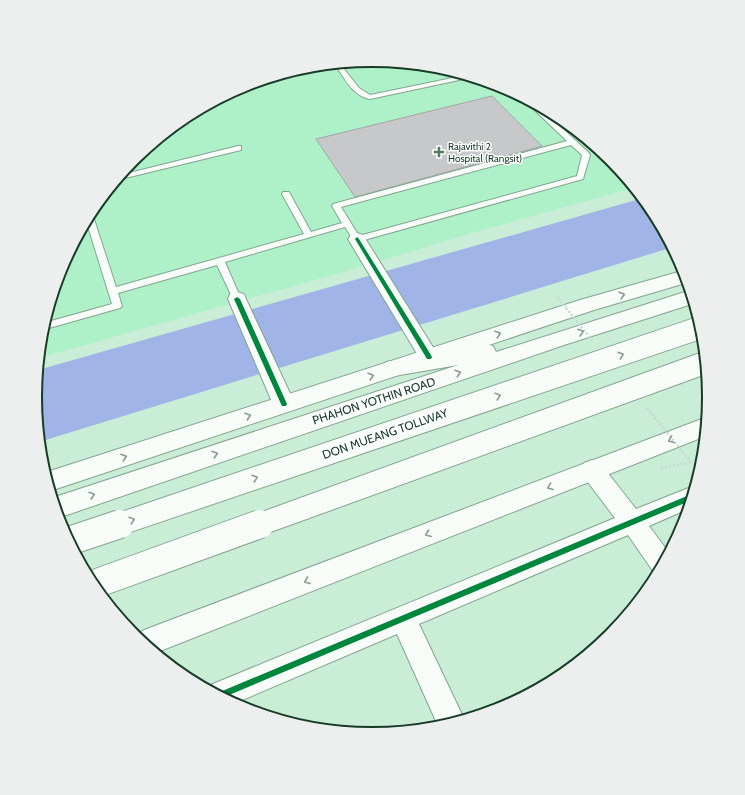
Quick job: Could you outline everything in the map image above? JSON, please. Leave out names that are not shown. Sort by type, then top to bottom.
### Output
[{"type":"main road","name":"PHAHON YOTHIN ROAD","points":[[52,480],[281,397],[394,368],[425,351],[680,278]]},
{"type":"main road","name":"PHAHON YOTHIN ROAD","points":[[61,506],[687,298]]},
{"type":"main road","name":"DON MUEANG TOLLWAY","points":[[74,539],[696,329]]},
{"type":"main road","points":[[394,368],[557,340]]},
{"type":"main road","points":[[99,582],[701,364]]},
{"type":"main road","points":[[100,585],[701,367]]},
{"type":"main road","points":[[150,642],[701,428]]},
{"type":"street","points":[[357,239],[425,351]]},
{"type":"street","points":[[237,299],[281,397]]},
{"type":"street","points":[[592,470],[660,561]]},
{"type":"street","points":[[225,693],[687,499]]},
{"type":"street","points":[[403,618],[450,719]]},
{"type":"lane","points":[[341,69],[358,91],[368,97],[387,95],[460,79]]},
{"type":"lane","points":[[541,113],[572,142],[586,156],[580,177],[357,239],[336,206],[572,142]]},
{"type":"lane","points":[[128,175],[238,148]]},
{"type":"lane","points":[[286,194],[309,235]]},
{"type":"lane","points":[[50,325],[118,306],[91,224]]},
{"type":"lane","points":[[113,291],[347,224]]},
{"type":"lane","points":[[220,261],[237,299]]},
{"type":"shaded area","points":[[372,67],[416,70],[458,78],[499,92],[538,111],[574,135],[606,164],[629,189],[472,233],[350,270],[45,356],[53,312],[67,271],[86,232],[110,196],[155,149],[171,135],[207,111],[246,92],[287,78],[329,70]]},
{"type":"water","points":[[637,200],[659,232],[668,249],[45,440],[42,398],[44,368]]},
{"type":"building","points":[[492,96],[542,146],[355,197],[316,139]]},
{"type":"cycle path","points":[[357,239],[429,357]]},
{"type":"cycle path","points":[[237,299],[284,404]]},
{"type":"cycle path","points":[[225,693],[687,499]]},
{"type":"place","name":"Rajavithi 2 Hospital (Rangsit)","points":[[439,152]]}]
